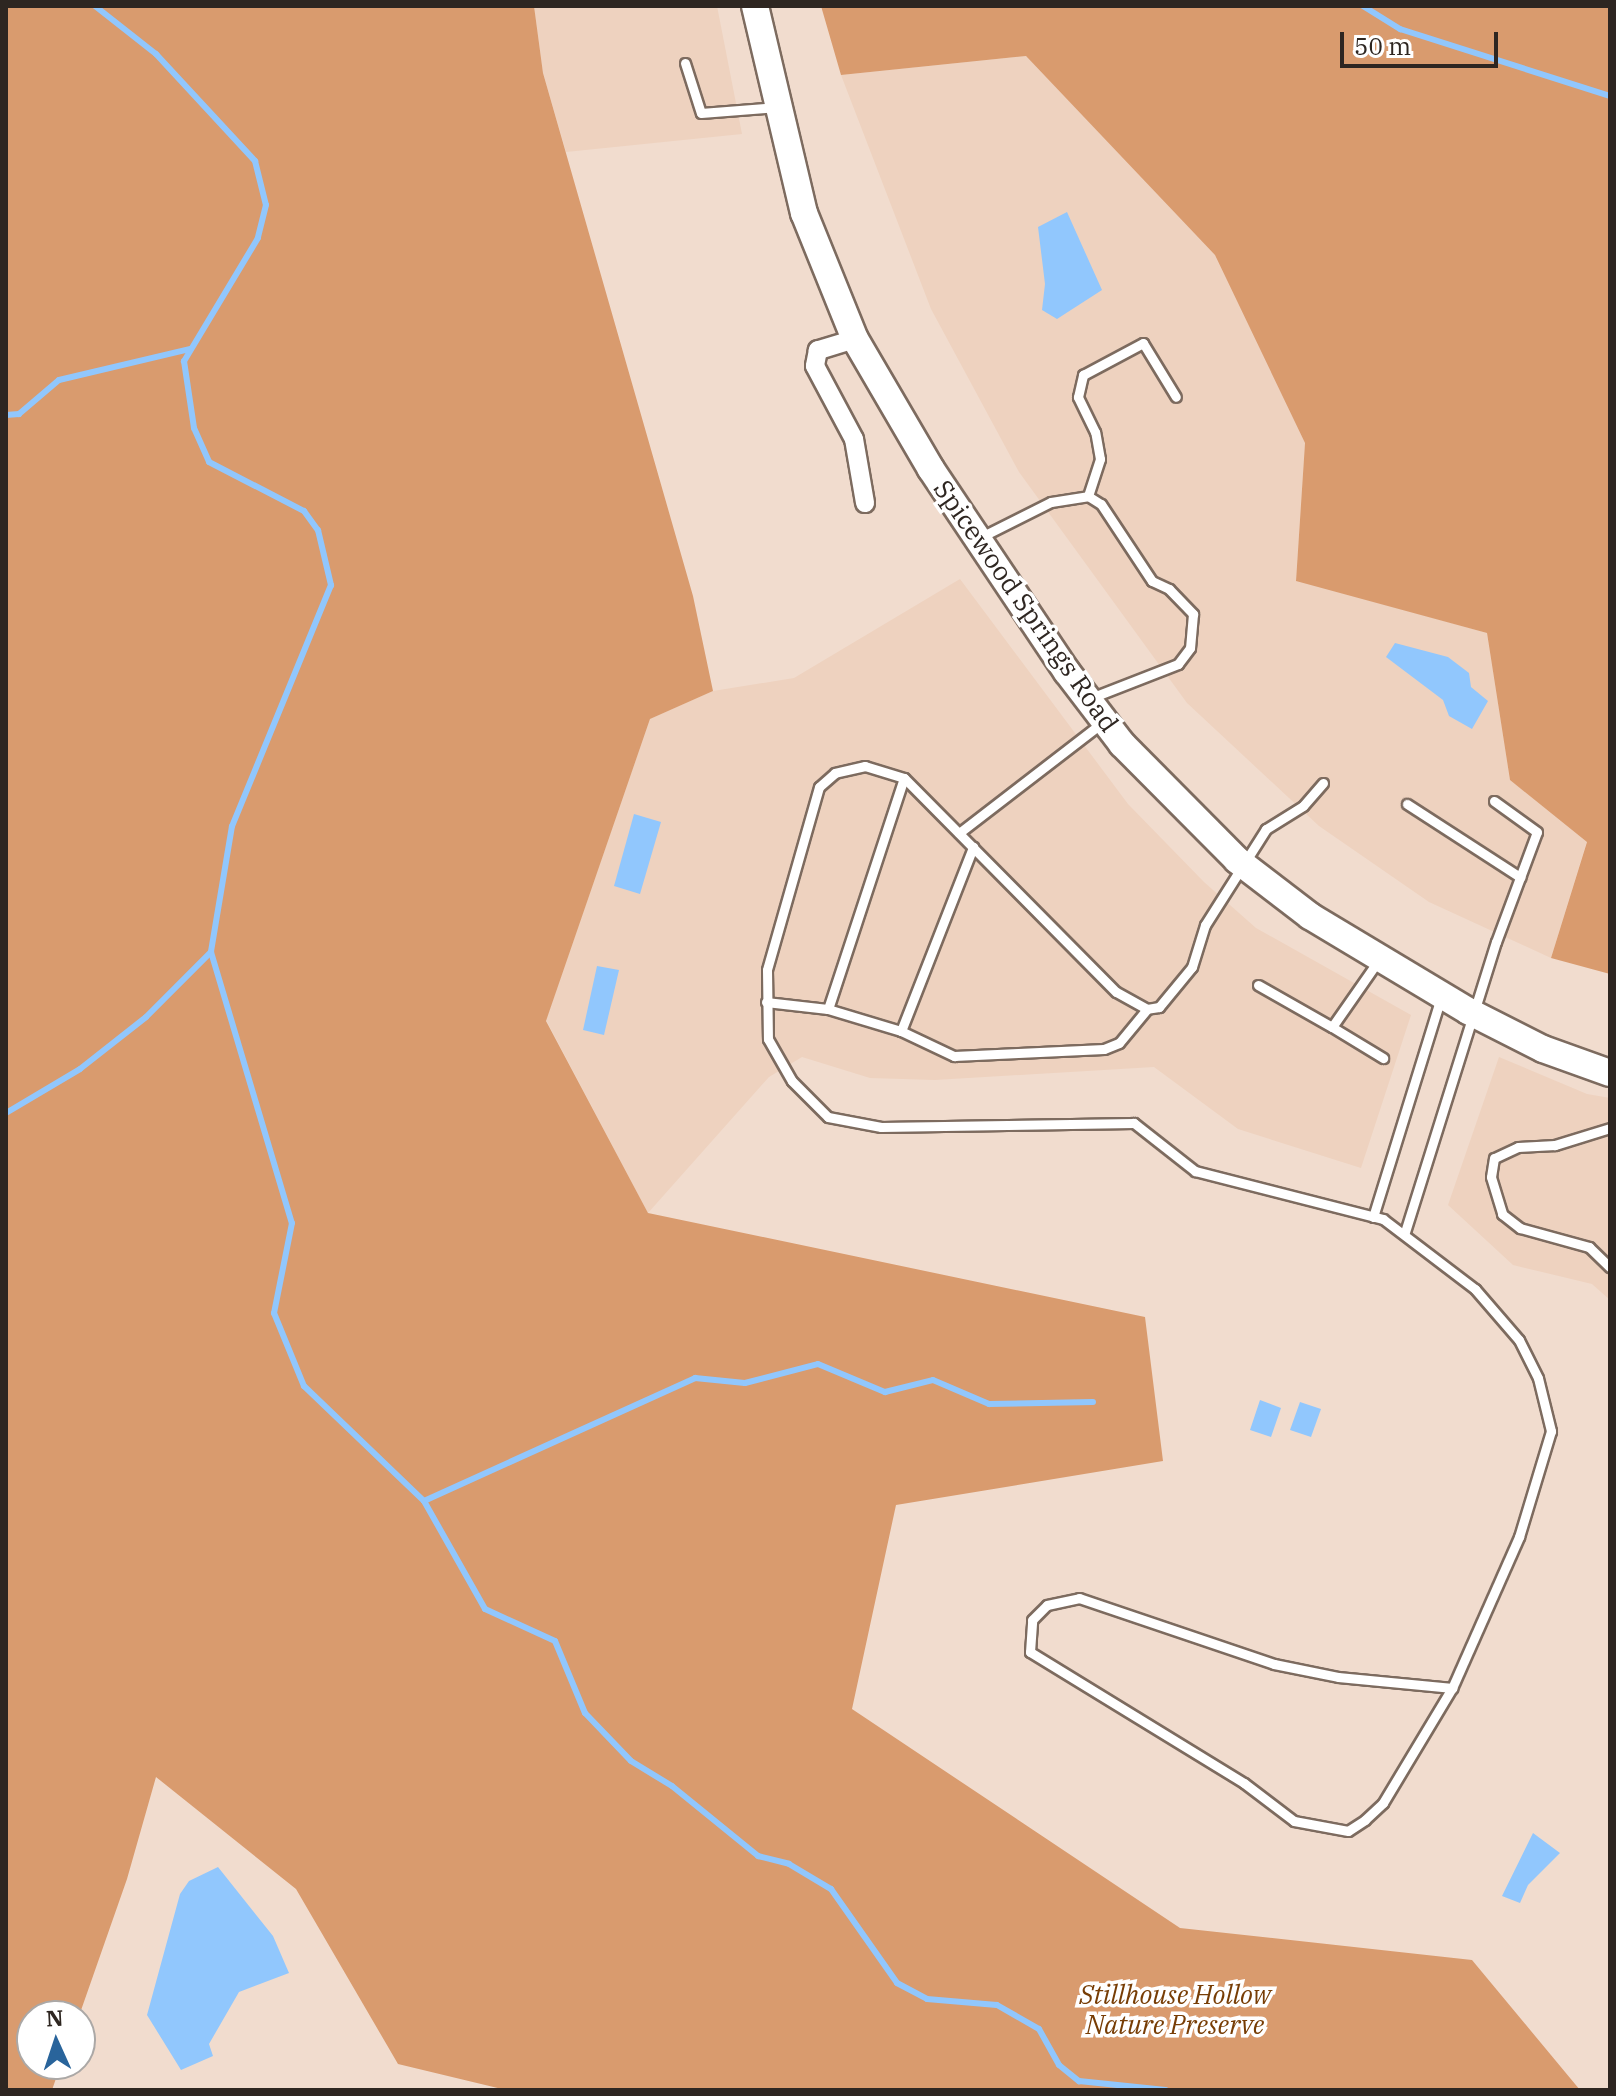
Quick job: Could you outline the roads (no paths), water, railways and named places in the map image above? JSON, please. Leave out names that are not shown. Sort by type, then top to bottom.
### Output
[{"type":"main road","name":"Spicewood Springs Road","points":[[755,6],[804,213],[855,339],[885,398],[978,539],[1105,721],[1180,806],[1243,865],[1378,961],[1543,1049],[1610,1073]]},
{"type":"street","points":[[855,339],[818,350],[815,361],[854,439],[865,503]]},
{"type":"lane","points":[[685,63],[701,113],[778,107]]},
{"type":"lane","points":[[1088,496],[1100,459],[1095,432],[1078,397],[1083,375],[1143,343],[1176,397]]},
{"type":"lane","points":[[978,539],[1051,502],[1088,496],[1101,504],[1152,581],[1169,589],[1193,614],[1193,633],[1178,664],[1089,700]]},
{"type":"lane","points":[[959,833],[1105,721]]},
{"type":"lane","points":[[1323,783],[1303,806],[1266,829],[1205,925],[1192,967],[1159,1007],[1147,1009],[1116,992],[904,778],[865,766],[835,773],[819,787],[767,970],[768,1039],[792,1081],[828,1117],[881,1127],[1134,1123],[1195,1171],[1373,1217],[1405,1232],[1506,1320],[1538,1378],[1551,1431],[1519,1537],[1452,1688],[1383,1803],[1348,1831],[1294,1821],[1244,1783],[1053,1668],[1030,1652],[1032,1620],[1047,1605],[1079,1598],[1274,1664],[1338,1677],[1452,1688]]},
{"type":"lane","points":[[828,1009],[904,778]]},
{"type":"lane","points":[[1405,1232],[1473,1013],[1537,832],[1494,801]]},
{"type":"lane","points":[[1407,804],[1520,877]]},
{"type":"lane","points":[[901,1031],[973,847]]},
{"type":"lane","points":[[1332,1027],[1378,961]]},
{"type":"lane","points":[[1258,985],[1383,1058]]},
{"type":"lane","points":[[1373,1217],[1441,996]]},
{"type":"lane","points":[[766,1002],[828,1009],[901,1031],[954,1056],[1104,1049],[1119,1043],[1147,1009]]},
{"type":"lane","points":[[1610,1128],[1555,1145],[1518,1147],[1494,1158],[1491,1177],[1502,1214],[1520,1228],[1589,1247],[1610,1267]]},
{"type":"water","points":[[1067,212],[1102,290],[1057,319],[1042,310],[1045,284],[1038,227]]},
{"type":"water","points":[[1395,643],[1448,657],[1469,673],[1471,687],[1488,701],[1472,729],[1449,716],[1443,700],[1386,657]]},
{"type":"water","points":[[634,814],[661,822],[640,894],[614,886]]},
{"type":"water","points":[[597,966],[619,970],[604,1035],[583,1030]]},
{"type":"water","points":[[1260,1400],[1281,1408],[1271,1437],[1250,1430]]},
{"type":"water","points":[[1300,1402],[1321,1409],[1311,1437],[1290,1430]]},
{"type":"water","points":[[1533,1833],[1560,1853],[1528,1885],[1520,1903],[1502,1896]]},
{"type":"water","points":[[218,1867],[273,1936],[289,1973],[239,1992],[209,2044],[213,2056],[181,2070],[147,2015],[180,1894],[189,1881]]},
{"type":"waterway","points":[[95,6],[156,54],[255,161],[266,205],[258,238],[184,361],[194,428],[209,462],[304,511],[318,530],[331,585],[232,826],[211,952],[292,1223],[274,1313],[304,1386],[424,1501],[485,1609],[555,1641],[585,1713],[631,1761],[672,1786],[758,1856],[789,1864],[831,1889],[897,1983],[927,1999],[997,2005],[1039,2029],[1059,2065],[1079,2081],[1166,2090]]},
{"type":"waterway","points":[[1363,6],[1400,29],[1610,96]]},
{"type":"waterway","points":[[6,415],[19,414],[59,380],[190,349]]},
{"type":"waterway","points":[[6,1113],[80,1069],[146,1017],[211,952]]},
{"type":"waterway","points":[[424,1501],[695,1378],[745,1383],[818,1364],[885,1392],[933,1380],[989,1404],[1093,1402]]},
{"type":"park label","name":"Stillhouse Hollow Nature Preserve","points":[[1175,2010]]}]
